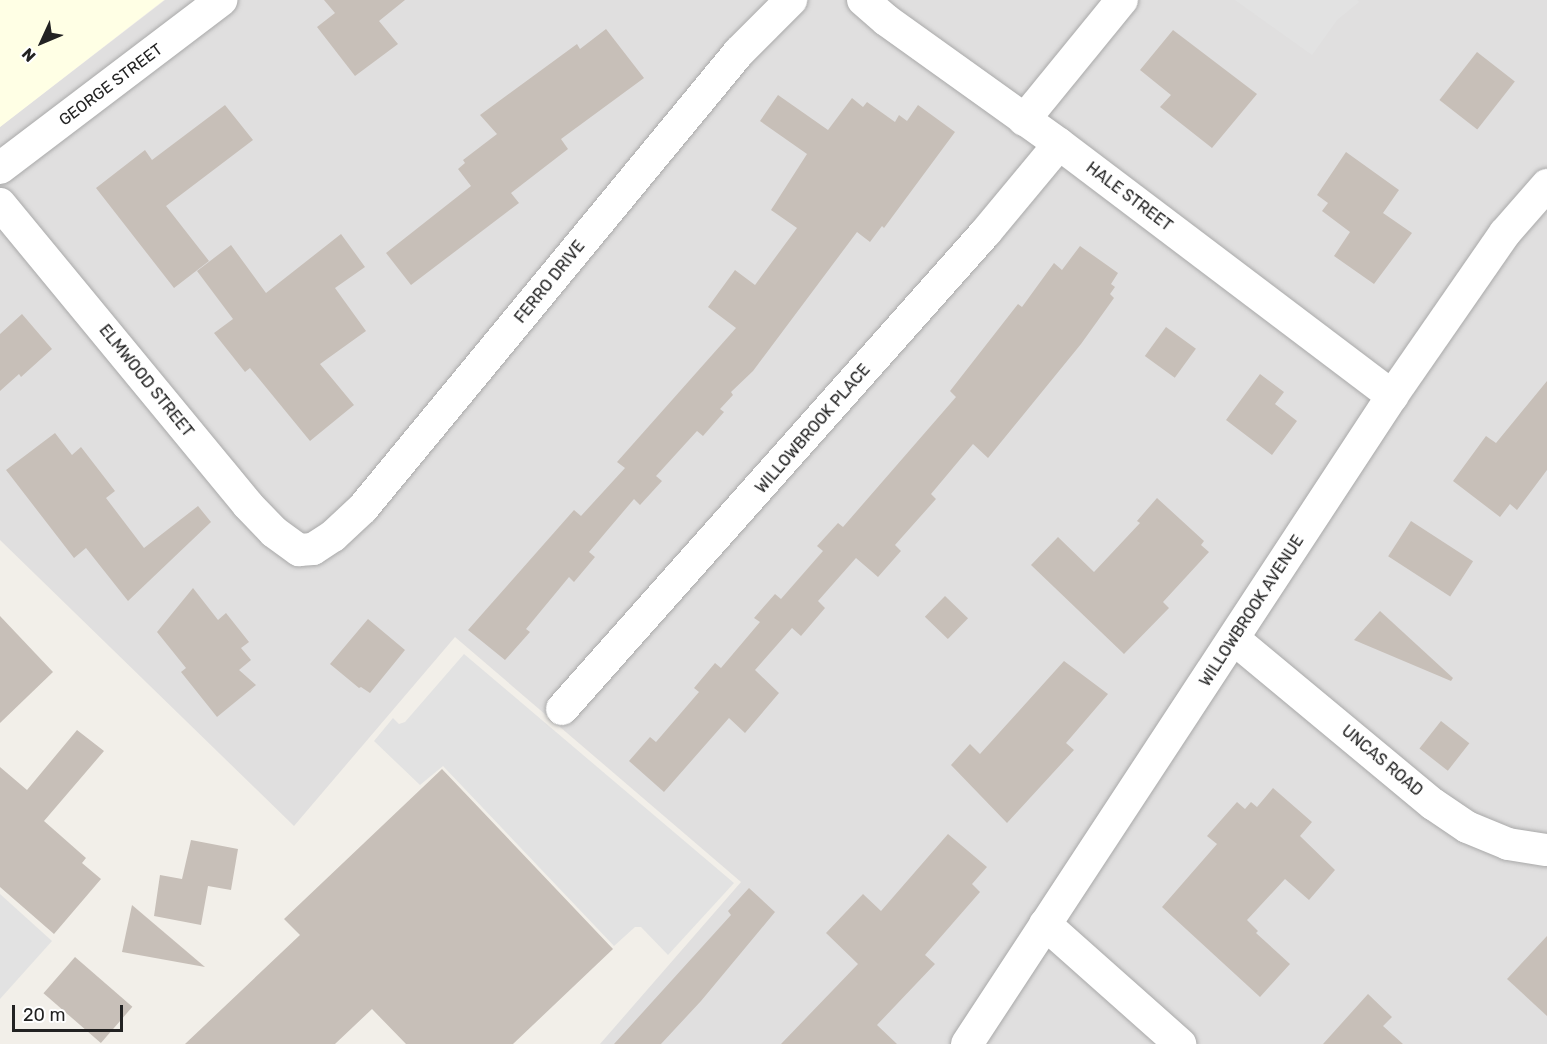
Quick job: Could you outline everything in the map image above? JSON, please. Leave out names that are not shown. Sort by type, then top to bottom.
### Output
[{"type":"street","name":"GEORGE STREET","points":[[0,168],[221,0]]},
{"type":"street","name":"FERRO DRIVE","points":[[299,550],[313,549],[333,536],[363,508],[731,61],[791,0]]},
{"type":"street","name":"HALE STREET","points":[[863,0],[1059,144],[1392,396]]},
{"type":"street","points":[[1024,120],[1122,0]]},
{"type":"street","name":"WILLOWBROOK PLACE","points":[[562,709],[986,232],[1059,144]]},
{"type":"street","name":"WILLOWBROOK AVENUE","points":[[967,1044],[1392,396],[1505,233],[1547,185]]},
{"type":"street","name":"ELMWOOD STREET","points":[[0,204],[248,505],[274,532],[299,550]]},
{"type":"street","name":"UNCAS ROAD","points":[[1234,639],[1433,804],[1467,827],[1508,844],[1547,850]]},
{"type":"street","points":[[1045,924],[1180,1044]]},
{"type":"shaded area","points":[[0,0],[164,0],[0,127]]},
{"type":"shaded area","points":[[165,0],[1547,0],[1547,1044],[600,1044],[741,882],[455,637],[294,826],[0,540],[0,127]]},
{"type":"shaded area","points":[[1235,0],[1357,0],[1359,2],[1337,20],[1312,55]]},
{"type":"shaded area","points":[[464,654],[734,883],[668,955],[641,927],[635,927],[614,946],[443,766],[420,785],[374,741],[393,718],[399,724],[405,722]]},
{"type":"shaded area","points":[[0,894],[52,941],[0,999]]},
{"type":"building","points":[[324,0],[405,0],[379,21],[398,44],[355,76],[317,27],[335,13]]},
{"type":"building","points":[[606,29],[644,78],[561,139],[568,149],[511,193],[519,203],[411,285],[386,253],[471,186],[458,169],[465,163],[463,160],[497,134],[480,115],[577,44],[580,49]]},
{"type":"building","points":[[1173,30],[1257,94],[1212,148],[1160,107],[1171,95],[1140,70]]},
{"type":"building","points":[[1477,52],[1515,82],[1477,130],[1439,100]]},
{"type":"building","points":[[778,95],[828,130],[852,98],[863,107],[867,102],[895,122],[899,115],[907,121],[918,105],[955,132],[884,228],[882,226],[870,242],[857,232],[753,371],[731,392],[733,395],[720,409],[724,412],[703,436],[697,431],[656,476],[662,481],[640,505],[634,499],[589,552],[595,557],[574,582],[569,577],[526,629],[530,632],[505,660],[468,630],[574,510],[581,516],[625,468],[617,462],[736,328],[708,307],[735,270],[755,285],[797,228],[771,210],[807,154],[760,121]]},
{"type":"building","points":[[225,105],[253,140],[166,206],[209,261],[174,288],[96,188],[145,150],[152,160]]},
{"type":"building","points":[[1346,152],[1399,190],[1383,213],[1412,233],[1374,284],[1334,256],[1350,232],[1322,211],[1328,203],[1317,195]]},
{"type":"building","points":[[341,234],[365,267],[335,288],[366,331],[320,364],[354,405],[310,441],[250,368],[245,372],[214,333],[233,319],[197,271],[231,245],[266,293]]},
{"type":"building","points":[[1080,246],[1118,273],[1111,284],[1115,287],[1110,294],[1114,298],[1081,344],[988,458],[973,444],[931,494],[936,499],[895,545],[901,551],[878,577],[856,558],[818,601],[825,608],[801,636],[792,628],[755,670],[779,693],[745,733],[729,718],[664,792],[629,761],[650,737],[656,742],[699,692],[694,688],[715,663],[721,668],[760,622],[754,618],[775,594],[781,599],[823,551],[817,546],[838,523],[843,527],[956,397],[950,391],[1018,304],[1022,307],[1054,263],[1062,270]]},
{"type":"building","points":[[22,314],[52,349],[21,377],[19,374],[0,391],[0,334]]},
{"type":"building","points":[[1166,327],[1196,349],[1175,378],[1145,356]]},
{"type":"building","points":[[1260,374],[1284,392],[1275,404],[1297,421],[1272,455],[1226,420]]},
{"type":"building","points":[[1547,381],[1547,470],[1517,510],[1510,504],[1500,517],[1453,481],[1486,436],[1496,443]]},
{"type":"building","points":[[55,433],[72,455],[81,447],[115,491],[106,498],[144,548],[198,506],[211,522],[128,601],[86,548],[74,558],[6,470]]},
{"type":"building","points":[[1157,498],[1204,541],[1201,545],[1209,552],[1163,602],[1169,608],[1124,654],[1031,565],[1058,537],[1094,572],[1140,523],[1137,521]]},
{"type":"building","points":[[1411,521],[1473,561],[1450,597],[1388,556]]},
{"type":"building","points":[[193,588],[218,620],[226,613],[249,642],[241,648],[251,660],[239,670],[256,685],[217,717],[181,672],[186,668],[157,632]]},
{"type":"building","points":[[945,596],[968,618],[948,639],[925,617]]},
{"type":"building","points":[[1380,611],[1453,678],[1451,681],[1354,640]]},
{"type":"building","points":[[0,616],[53,672],[0,723]]},
{"type":"building","points":[[368,619],[405,650],[370,693],[359,688],[330,664]]},
{"type":"building","points":[[1064,661],[1108,694],[1066,743],[1074,750],[1007,823],[951,765],[970,744],[980,754]]},
{"type":"building","points":[[1441,721],[1469,743],[1448,771],[1419,749]]},
{"type":"building","points":[[77,730],[104,751],[44,821],[86,858],[82,863],[101,879],[54,934],[0,887],[0,767],[27,790]]},
{"type":"building","points":[[442,769],[613,949],[513,1044],[406,1044],[372,1009],[335,1044],[185,1044],[300,935],[284,919]]},
{"type":"building","points":[[1273,788],[1312,822],[1300,836],[1335,870],[1309,900],[1285,879],[1247,920],[1258,931],[1256,933],[1290,964],[1260,997],[1162,907],[1217,844],[1207,836],[1237,802],[1245,809],[1251,802],[1257,807]]},
{"type":"building","points":[[948,834],[987,867],[972,884],[980,892],[925,955],[935,964],[877,1025],[897,1044],[781,1044],[858,964],[826,933],[863,894],[881,911]]},
{"type":"building","points":[[191,840],[238,849],[231,890],[208,886],[201,925],[154,916],[160,875],[182,879]]},
{"type":"building","points":[[749,888],[775,912],[701,1001],[661,1044],[614,1044],[731,915],[728,911]]},
{"type":"building","points":[[132,905],[205,967],[122,952]]},
{"type":"building","points":[[1547,936],[1547,1016],[1507,979]]},
{"type":"building","points":[[75,957],[132,1007],[101,1043],[44,993]]},
{"type":"building","points":[[1368,994],[1392,1017],[1383,1026],[1403,1044],[1323,1044]]}]
